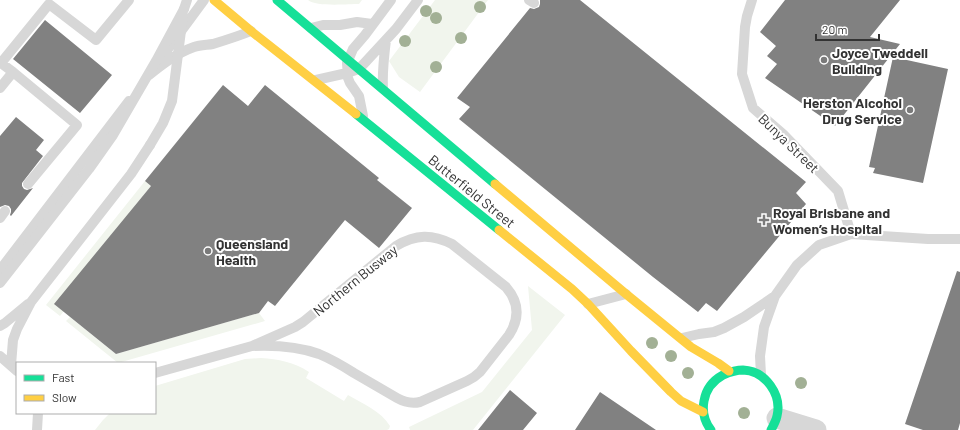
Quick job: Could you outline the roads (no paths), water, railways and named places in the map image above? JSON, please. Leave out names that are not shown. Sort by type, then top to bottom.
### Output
[{"type":"street","name":"Butterfield Street","points":[[214,0],[572,289],[671,392],[681,401],[703,412]]},
{"type":"street","name":"Butterfield Street","points":[[277,0],[626,294],[700,354],[718,363],[729,371]]},
{"type":"street","points":[[711,430],[705,420],[703,412],[703,404],[708,387],[721,375],[729,371],[740,370],[751,371],[761,375],[774,389],[778,398],[779,408],[774,424],[816,430]]},
{"type":"lane","points":[[28,184],[77,124],[1,63],[47,2],[96,40],[129,0]]},
{"type":"lane","points":[[0,270],[149,75],[204,0]]},
{"type":"lane","points":[[365,122],[359,96],[350,84],[347,73],[347,63],[353,49],[391,0]]},
{"type":"lane","points":[[314,80],[359,69],[396,29],[418,0]]},
{"type":"lane","name":"Bunya Street","points":[[752,0],[745,26],[742,74],[753,108],[783,134],[838,191],[851,234]]},
{"type":"lane","points":[[0,283],[109,141],[186,5]]},
{"type":"lane","points":[[14,368],[13,340],[31,302],[131,174],[163,123],[172,101],[186,5]]},
{"type":"lane","points":[[310,28],[323,25],[340,25],[357,22],[372,24]]},
{"type":"lane","points":[[149,75],[178,54],[195,47],[234,38],[251,31]]},
{"type":"lane","points":[[383,89],[382,70],[386,40]]},
{"type":"lane","points":[[0,88],[13,72]]},
{"type":"lane","points":[[761,375],[760,356],[764,327],[775,296],[797,265],[819,245],[851,234],[928,239],[960,239]]},
{"type":"lane","name":"Northern Busway","points":[[156,373],[252,346],[299,325],[396,246],[405,240],[415,237],[434,237],[452,244],[506,287],[511,293],[515,302],[517,315],[513,328],[480,372],[467,381],[420,402],[414,403],[402,401],[334,361],[319,354],[286,346],[252,346]]},
{"type":"lane","points":[[588,304],[626,294]]},
{"type":"lane","points":[[680,338],[714,332],[724,328],[744,317],[775,296]]},
{"type":"lane","points":[[0,326],[31,302]]},
{"type":"lane","points":[[0,356],[14,368]]},
{"type":"lane","points":[[37,430],[38,414]]},
{"type":"place","name":"Joyce Tweddell Building","points":[[824,60]]},
{"type":"place","name":"Herston Alcohol Drug Service","points":[[910,110]]},
{"type":"place","name":"Royal Brisbane and Women’s Hospital","points":[[764,220]]},
{"type":"place","name":"Queensland Health","points":[[208,251]]}]
